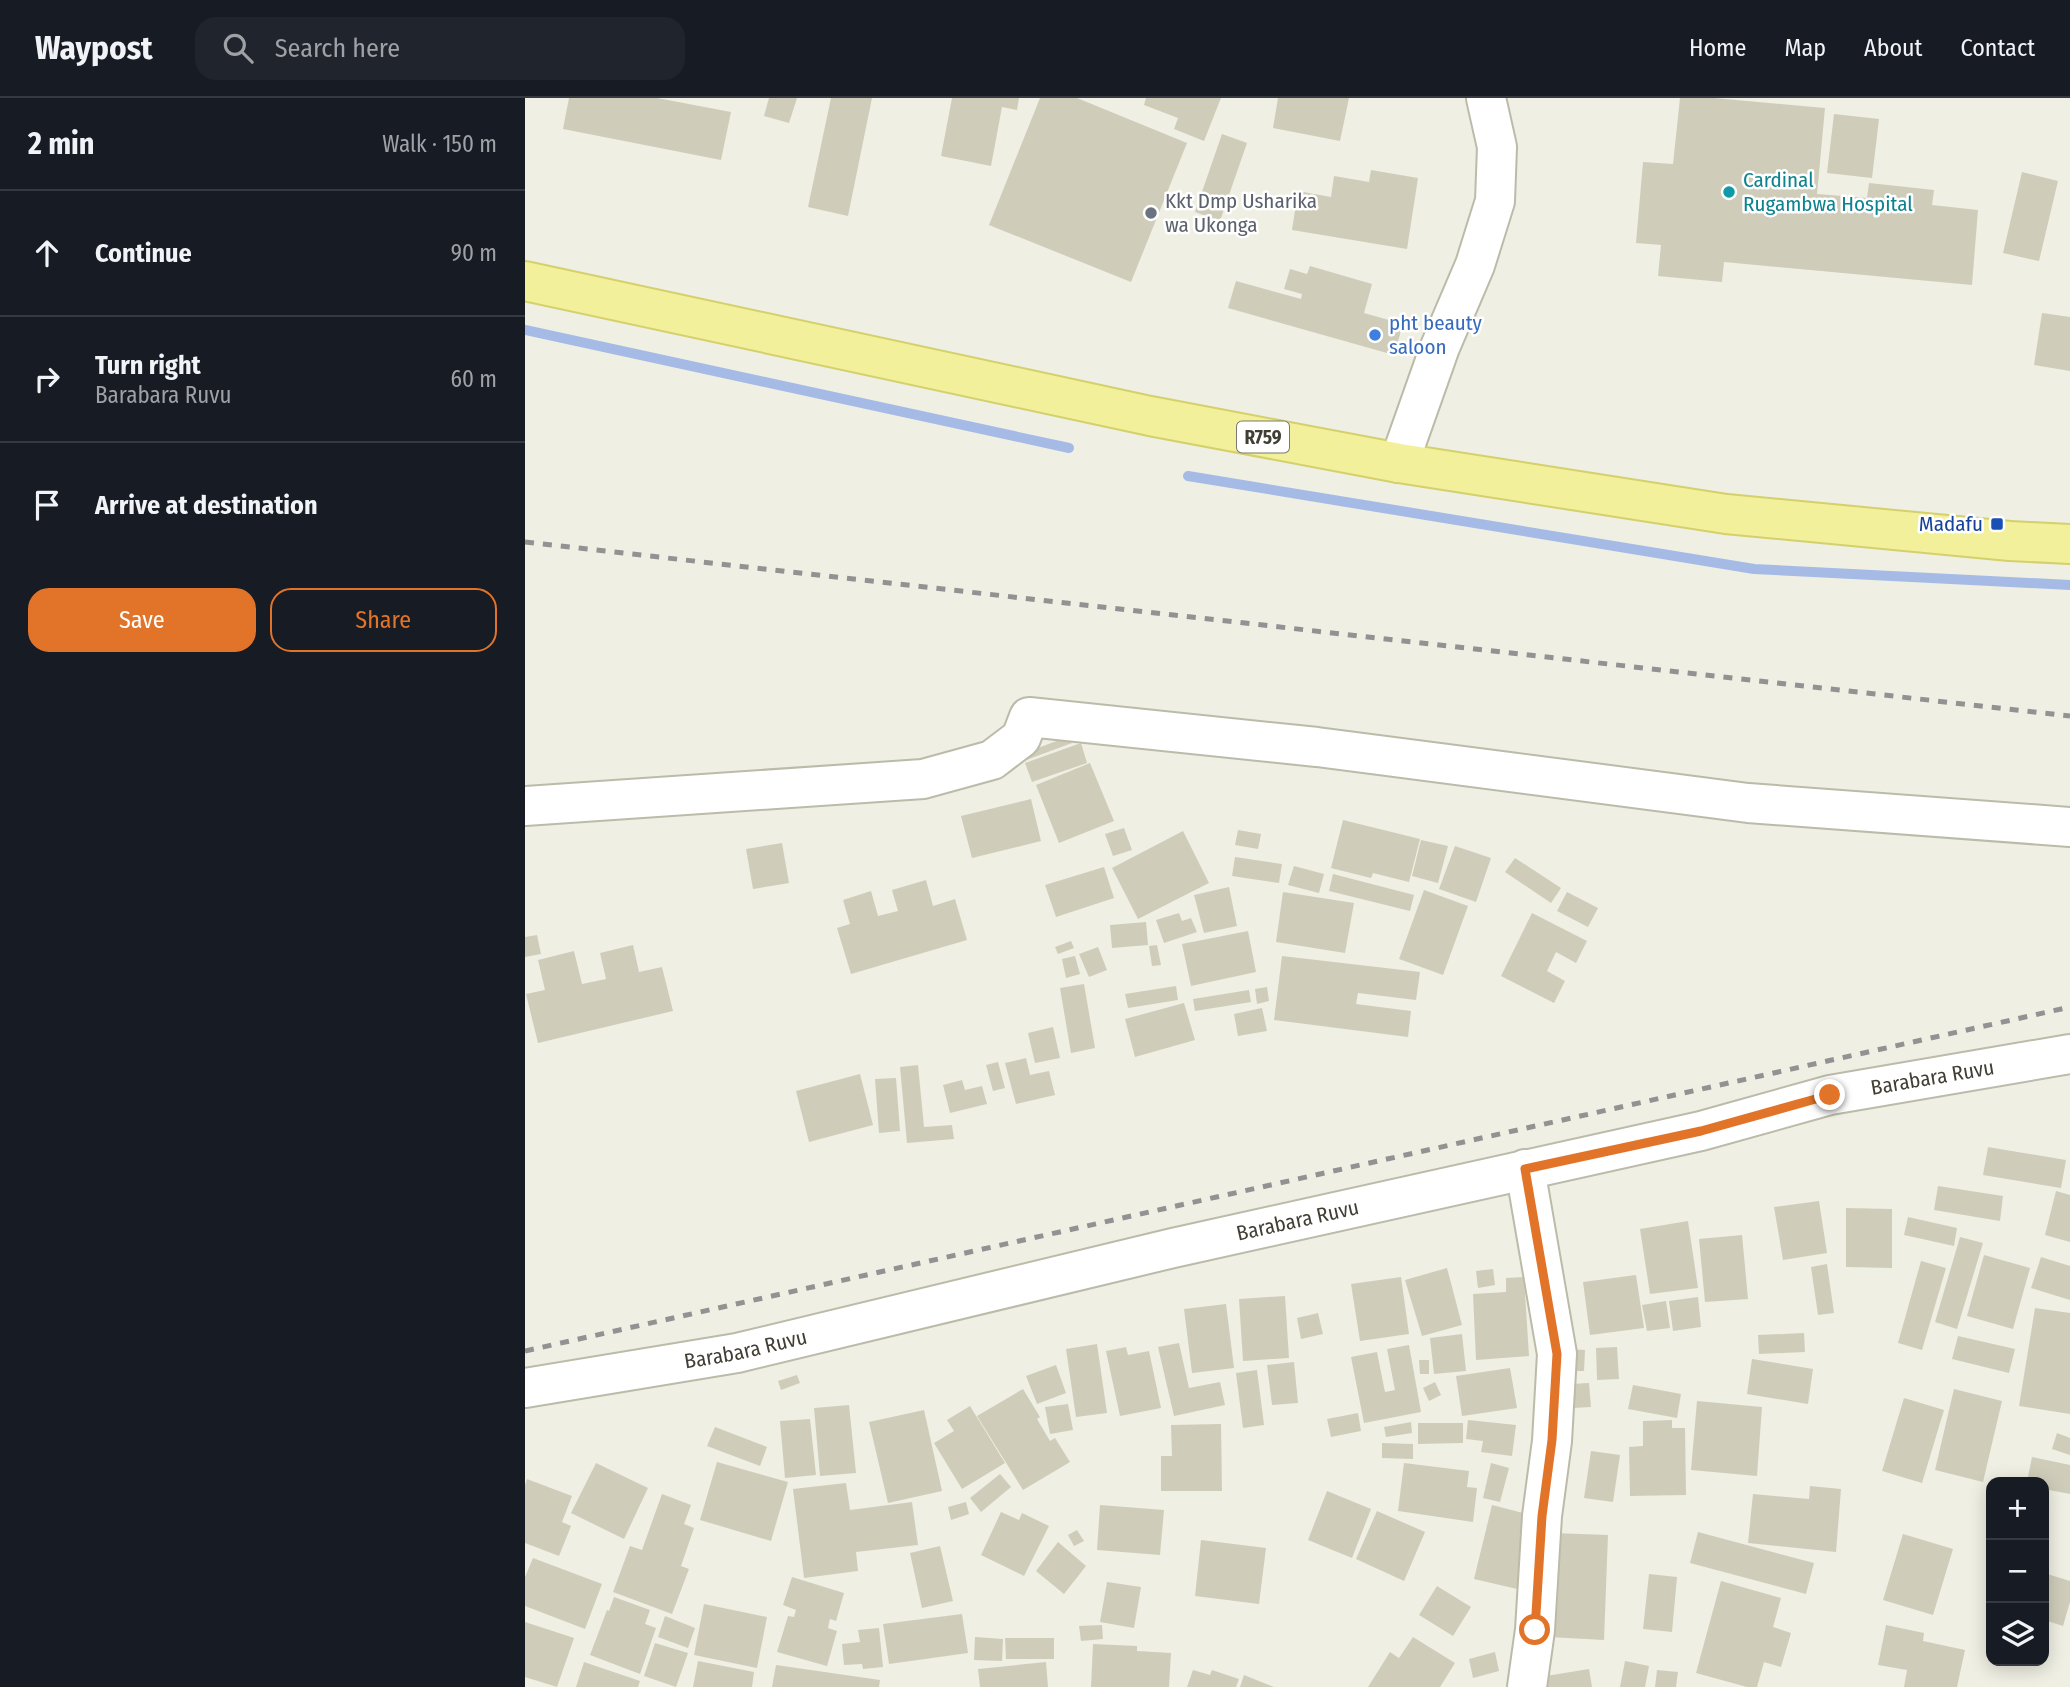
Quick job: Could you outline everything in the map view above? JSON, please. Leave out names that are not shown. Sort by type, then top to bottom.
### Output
[{"type":"main road","name":"R759","points":[[525,281],[1150,416],[1399,463],[1726,514],[2010,541],[2070,544]]},
{"type":"street","points":[[1399,463],[1440,347],[1475,265],[1495,201],[1497,147],[1486,98]]},
{"type":"street","points":[[525,806],[923,779],[992,760],[1021,738],[1029,717],[1317,747],[1748,803],[2070,827]]},
{"type":"street","name":"Barabara Ruvu","points":[[525,1388],[737,1353],[1173,1248],[1701,1131],[1830,1095],[2070,1054]]},
{"type":"street","points":[[1525,1169],[1557,1354],[1535,1630],[1527,1687]]},
{"type":"building","points":[[569,98],[657,98],[731,112],[721,160],[563,129]]},
{"type":"building","points":[[769,98],[797,98],[789,123],[764,116]]},
{"type":"building","points":[[831,98],[872,98],[848,216],[808,207]]},
{"type":"building","points":[[952,98],[1019,98],[1017,110],[1002,107],[991,166],[941,156]]},
{"type":"building","points":[[1040,98],[1077,98],[1187,143],[1131,282],[989,225]]},
{"type":"building","points":[[1146,98],[1221,98],[1204,141],[1174,129],[1178,118],[1144,105]]},
{"type":"building","points":[[1278,98],[1349,98],[1340,141],[1273,128]]},
{"type":"building","name":"Cardinal Rugambwa Hospital","points":[[1680,98],[1714,98],[1825,108],[1817,194],[1867,198],[1869,183],[1934,190],[1932,205],[1978,210],[1972,285],[1724,262],[1722,282],[1658,276],[1661,245],[1636,243],[1643,162],[1673,164]]},
{"type":"building","points":[[1834,114],[1879,119],[1872,178],[1827,173]]},
{"type":"building","points":[[1222,134],[1247,143],[1220,221],[1195,212]]},
{"type":"building","points":[[1371,170],[1418,178],[1407,249],[1292,230],[1298,191],[1331,197],[1334,176],[1369,182]]},
{"type":"building","points":[[2022,172],[2058,181],[2039,261],[2003,253]]},
{"type":"building","points":[[1310,266],[1372,284],[1364,313],[1403,324],[1394,355],[1228,308],[1236,281],[1301,299],[1302,294],[1284,289],[1290,269],[1307,274]]},
{"type":"building","points":[[2042,313],[2070,317],[2070,371],[2034,365]]},
{"type":"building","points":[[1070,736],[1072,743],[1021,762],[1019,755]]},
{"type":"building","points":[[1081,743],[1087,763],[1032,782],[1025,763]]},
{"type":"building","points":[[1090,763],[1114,821],[1059,843],[1036,785]]},
{"type":"building","points":[[1031,799],[1041,841],[972,858],[961,816]]},
{"type":"building","points":[[1343,820],[1420,839],[1409,882],[1373,873],[1371,878],[1331,868]]},
{"type":"building","points":[[1124,828],[1132,850],[1113,856],[1105,834]]},
{"type":"building","points":[[1238,830],[1261,834],[1258,849],[1235,845]]},
{"type":"building","points":[[1183,831],[1209,883],[1138,919],[1112,868]]},
{"type":"building","points":[[1421,840],[1448,846],[1438,883],[1412,876]]},
{"type":"building","points":[[782,843],[789,883],[753,889],[746,849]]},
{"type":"building","points":[[1455,846],[1491,858],[1476,902],[1439,889]]},
{"type":"building","points":[[1235,857],[1282,864],[1279,883],[1232,876]]},
{"type":"building","points":[[1515,858],[1561,888],[1551,903],[1505,872]]},
{"type":"building","points":[[1294,866],[1324,874],[1319,893],[1288,885]]},
{"type":"building","points":[[1104,867],[1114,898],[1056,917],[1045,885]]},
{"type":"building","points":[[1333,874],[1414,895],[1410,911],[1329,891]]},
{"type":"building","points":[[926,880],[933,906],[955,899],[967,940],[851,974],[837,928],[850,924],[843,900],[871,891],[878,916],[898,911],[892,890]]},
{"type":"building","points":[[1229,887],[1237,926],[1204,933],[1194,895]]},
{"type":"building","points":[[1424,890],[1468,906],[1443,975],[1399,959]]},
{"type":"building","points":[[1283,892],[1354,903],[1345,953],[1276,942]]},
{"type":"building","points":[[1567,892],[1598,908],[1588,927],[1557,911]]},
{"type":"building","points":[[1179,913],[1182,921],[1191,918],[1197,932],[1164,943],[1156,920]]},
{"type":"building","points":[[1532,913],[1587,941],[1576,963],[1556,952],[1547,971],[1565,981],[1554,1003],[1501,976]]},
{"type":"building","points":[[1146,922],[1148,945],[1112,948],[1110,925]]},
{"type":"building","points":[[1248,931],[1256,972],[1191,986],[1182,944]]},
{"type":"building","points":[[537,935],[541,954],[525,957],[525,937]]},
{"type":"building","points":[[1071,941],[1074,948],[1058,954],[1055,947]]},
{"type":"building","points":[[633,945],[639,972],[662,967],[673,1011],[538,1043],[526,994],[545,990],[538,960],[574,951],[582,984],[606,979],[600,953]]},
{"type":"building","points":[[1157,945],[1161,965],[1152,966],[1149,946]]},
{"type":"building","points":[[1098,947],[1107,970],[1089,977],[1079,954]]},
{"type":"building","points":[[1075,956],[1080,974],[1066,978],[1062,959]]},
{"type":"building","points":[[1282,956],[1420,972],[1416,1000],[1358,993],[1356,1004],[1411,1011],[1408,1037],[1274,1020]]},
{"type":"building","points":[[1084,984],[1095,1048],[1071,1053],[1060,988]]},
{"type":"building","points":[[1176,986],[1178,1000],[1128,1008],[1125,994]]},
{"type":"building","points":[[1267,987],[1269,1001],[1257,1004],[1255,989]]},
{"type":"building","points":[[1249,990],[1251,1002],[1195,1011],[1193,999]]},
{"type":"building","points":[[1184,1003],[1195,1040],[1135,1057],[1125,1019]]},
{"type":"building","points":[[1262,1008],[1267,1031],[1238,1036],[1234,1014]]},
{"type":"building","points":[[1053,1027],[1060,1058],[1035,1063],[1028,1033]]},
{"type":"building","points":[[1026,1058],[1030,1075],[1049,1071],[1055,1095],[1016,1104],[1005,1063]]},
{"type":"building","points":[[998,1062],[1005,1088],[993,1091],[986,1065]]},
{"type":"building","points":[[918,1065],[924,1127],[952,1125],[954,1139],[907,1143],[900,1067]]},
{"type":"building","points":[[860,1074],[873,1125],[809,1142],[796,1091]]},
{"type":"building","points":[[896,1078],[900,1131],[879,1133],[875,1079]]},
{"type":"building","points":[[962,1080],[965,1090],[982,1086],[987,1104],[950,1113],[943,1085]]},
{"type":"building","points":[[1988,1147],[2066,1160],[2061,1188],[1983,1175]]},
{"type":"building","points":[[1938,1186],[2003,1196],[2000,1221],[1934,1210]]},
{"type":"building","points":[[2056,1191],[2070,1195],[2070,1242],[2045,1235]]},
{"type":"building","points":[[1819,1201],[1827,1253],[1783,1260],[1774,1207]]},
{"type":"building","points":[[1846,1208],[1892,1209],[1892,1268],[1846,1267]]},
{"type":"building","points":[[1908,1217],[1957,1228],[1954,1246],[1904,1235]]},
{"type":"building","points":[[1688,1221],[1698,1288],[1650,1294],[1640,1229]]},
{"type":"building","points":[[1742,1235],[1748,1299],[1705,1302],[1699,1239]]},
{"type":"building","points":[[1960,1237],[1983,1243],[1957,1329],[1935,1322]]},
{"type":"building","points":[[1984,1255],[2030,1268],[2013,1329],[1967,1316]]},
{"type":"building","points":[[2041,1257],[2070,1266],[2070,1300],[2031,1288]]},
{"type":"building","points":[[1921,1261],[1946,1268],[1922,1350],[1898,1343]]},
{"type":"building","points":[[1827,1264],[1834,1313],[1818,1315],[1811,1267]]},
{"type":"building","points":[[1447,1268],[1462,1325],[1422,1336],[1405,1280]]},
{"type":"building","points":[[1493,1269],[1495,1285],[1478,1288],[1476,1271]]},
{"type":"building","points":[[1636,1275],[1644,1328],[1590,1335],[1583,1282]]},
{"type":"building","points":[[1401,1277],[1409,1334],[1360,1341],[1351,1284]]},
{"type":"building","points":[[1524,1277],[1529,1356],[1476,1360],[1473,1294],[1506,1292],[1506,1278]]},
{"type":"building","points":[[1285,1296],[1289,1358],[1243,1361],[1239,1299]]},
{"type":"building","points":[[1698,1297],[1701,1327],[1673,1331],[1669,1301]]},
{"type":"building","points":[[1666,1301],[1670,1328],[1647,1331],[1642,1305]]},
{"type":"building","points":[[1226,1304],[1234,1368],[1192,1373],[1184,1309]]},
{"type":"building","points":[[2035,1308],[2070,1313],[2070,1414],[2019,1406]]},
{"type":"building","points":[[1318,1313],[1323,1334],[1301,1339],[1297,1318]]},
{"type":"building","points":[[1804,1333],[1805,1352],[1759,1354],[1758,1335]]},
{"type":"building","points":[[1462,1334],[1466,1371],[1434,1374],[1430,1338]]},
{"type":"building","points":[[1958,1336],[2015,1349],[2009,1373],[1952,1359]]},
{"type":"building","points":[[1179,1343],[1189,1388],[1220,1382],[1225,1405],[1174,1416],[1158,1347]]},
{"type":"building","points":[[1097,1344],[1107,1413],[1076,1417],[1066,1349]]},
{"type":"building","points":[[1409,1345],[1421,1412],[1364,1423],[1351,1357],[1377,1352],[1385,1392],[1395,1390],[1387,1349]]},
{"type":"building","points":[[1126,1347],[1128,1355],[1149,1351],[1161,1408],[1120,1416],[1106,1351]]},
{"type":"building","points":[[1617,1347],[1619,1379],[1597,1380],[1596,1348]]},
{"type":"building","points":[[1566,1349],[1585,1350],[1584,1371],[1565,1371]]},
{"type":"building","points":[[1752,1359],[1813,1369],[1808,1404],[1747,1394]]},
{"type":"building","points":[[1419,1360],[1429,1360],[1429,1374],[1420,1374]]},
{"type":"building","points":[[1294,1362],[1298,1403],[1272,1405],[1267,1365]]},
{"type":"building","points":[[1056,1365],[1066,1393],[1037,1404],[1026,1376]]},
{"type":"building","points":[[1510,1368],[1517,1408],[1462,1416],[1456,1376]]},
{"type":"building","points":[[1257,1370],[1264,1425],[1243,1428],[1236,1373]]},
{"type":"building","points":[[797,1375],[800,1383],[781,1390],[778,1381]]},
{"type":"building","points":[[1435,1382],[1441,1395],[1429,1401],[1423,1388]]},
{"type":"building","points":[[1589,1383],[1591,1407],[1573,1408],[1571,1384]]},
{"type":"building","points":[[1633,1385],[1681,1394],[1677,1418],[1628,1409]]},
{"type":"building","points":[[1023,1389],[1040,1417],[1037,1419],[1050,1441],[1055,1438],[1070,1462],[1023,1490],[977,1416]]},
{"type":"building","points":[[1954,1389],[2002,1401],[1983,1482],[1935,1470]]},
{"type":"building","points":[[1904,1398],[1944,1410],[1922,1483],[1882,1471]]},
{"type":"building","points":[[1697,1401],[1762,1407],[1757,1476],[1691,1470]]},
{"type":"building","points":[[1068,1404],[1073,1430],[1050,1434],[1045,1407]]},
{"type":"building","points":[[849,1405],[856,1473],[820,1476],[814,1408]]},
{"type":"building","points":[[970,1406],[1005,1463],[962,1489],[934,1443],[954,1431],[947,1420]]},
{"type":"building","points":[[924,1410],[942,1491],[888,1503],[869,1422]]},
{"type":"building","points":[[1358,1413],[1361,1431],[1331,1437],[1327,1419]]},
{"type":"building","points":[[810,1419],[816,1475],[785,1478],[780,1421]]},
{"type":"building","points":[[1468,1420],[1516,1425],[1512,1456],[1481,1452],[1483,1441],[1466,1439]]},
{"type":"building","points":[[1672,1420],[1672,1428],[1685,1428],[1686,1495],[1630,1496],[1629,1447],[1643,1446],[1643,1421]]},
{"type":"building","points":[[1411,1422],[1412,1433],[1386,1437],[1384,1427]]},
{"type":"building","points":[[1418,1423],[1463,1423],[1463,1443],[1418,1444]]},
{"type":"building","points":[[1221,1424],[1222,1491],[1161,1491],[1161,1456],[1172,1456],[1171,1425]]},
{"type":"building","points":[[715,1427],[767,1447],[760,1466],[707,1446]]},
{"type":"building","points":[[2057,1433],[2070,1438],[2070,1455],[2052,1449]]},
{"type":"building","points":[[1382,1443],[1413,1444],[1413,1459],[1382,1458]]},
{"type":"building","points":[[1591,1451],[1620,1455],[1613,1502],[1584,1498]]},
{"type":"building","points":[[2032,1457],[2070,1465],[2070,1494],[2049,1490],[2049,1477],[2028,1477]]},
{"type":"building","points":[[717,1462],[788,1482],[771,1541],[700,1520]]},
{"type":"building","points":[[596,1463],[648,1488],[624,1539],[571,1513]]},
{"type":"building","points":[[1404,1463],[1469,1471],[1467,1487],[1477,1488],[1473,1522],[1398,1511]]},
{"type":"building","points":[[1491,1463],[1509,1468],[1500,1502],[1483,1498]]},
{"type":"building","points":[[1000,1474],[1011,1487],[981,1512],[970,1498]]},
{"type":"building","points":[[527,1479],[572,1496],[562,1522],[571,1526],[559,1556],[525,1543]]},
{"type":"building","points":[[846,1483],[850,1510],[912,1502],[918,1545],[856,1552],[858,1571],[804,1578],[793,1489]]},
{"type":"building","points":[[1810,1486],[1841,1489],[1836,1552],[1748,1543],[1753,1494],[1809,1499]]},
{"type":"building","points":[[1327,1491],[1371,1509],[1352,1558],[1308,1540]]},
{"type":"building","points":[[662,1494],[691,1505],[684,1524],[694,1528],[681,1566],[689,1569],[672,1614],[613,1592],[630,1546],[642,1550]]},
{"type":"building","points":[[966,1502],[969,1514],[951,1520],[948,1507]]},
{"type":"building","points":[[1100,1505],[1164,1510],[1160,1555],[1097,1550]]},
{"type":"building","points":[[1492,1505],[1535,1516],[1517,1589],[1474,1579]]},
{"type":"building","points":[[1377,1511],[1425,1532],[1404,1581],[1356,1559]]},
{"type":"building","points":[[1001,1512],[1019,1520],[1022,1513],[1049,1526],[1024,1576],[981,1555]]},
{"type":"building","points":[[1077,1530],[1084,1541],[1074,1546],[1068,1535]]},
{"type":"building","points":[[1698,1532],[1814,1563],[1806,1594],[1690,1563]]},
{"type":"building","points":[[1553,1533],[1608,1535],[1604,1640],[1549,1637]]},
{"type":"building","points":[[1903,1534],[1953,1549],[1933,1615],[1883,1600]]},
{"type":"building","points":[[1201,1540],[1266,1548],[1259,1604],[1195,1596]]},
{"type":"building","points":[[1058,1542],[1086,1566],[1064,1594],[1036,1571]]},
{"type":"building","points":[[940,1546],[953,1601],[922,1608],[910,1553]]},
{"type":"building","points":[[533,1558],[602,1584],[585,1629],[525,1606],[525,1577]]},
{"type":"building","points":[[1649,1574],[1677,1577],[1672,1632],[1643,1629]]},
{"type":"building","points":[[2049,1575],[2070,1581],[2070,1602],[2063,1626],[2049,1622]]},
{"type":"building","points":[[792,1577],[844,1593],[836,1621],[830,1619],[828,1628],[837,1631],[827,1666],[777,1652],[788,1616],[794,1617],[796,1610],[783,1605]]},
{"type":"building","points":[[1721,1581],[1781,1598],[1773,1627],[1791,1633],[1781,1667],[1764,1662],[1757,1687],[1747,1687],[1696,1673]]},
{"type":"building","points":[[1107,1582],[1141,1587],[1134,1628],[1100,1622]]},
{"type":"building","points":[[1437,1586],[1471,1607],[1453,1636],[1419,1615]]},
{"type":"building","points":[[614,1597],[650,1610],[645,1624],[656,1628],[640,1674],[590,1655]]},
{"type":"building","points":[[704,1604],[767,1617],[757,1668],[694,1655]]},
{"type":"building","points":[[962,1614],[968,1653],[889,1664],[883,1624]]},
{"type":"building","points":[[665,1616],[695,1628],[688,1648],[658,1637]]},
{"type":"building","points":[[525,1622],[574,1638],[557,1687],[525,1677]]},
{"type":"building","points":[[1102,1625],[1103,1639],[1081,1641],[1079,1626]]},
{"type":"building","points":[[1886,1625],[1924,1633],[1923,1641],[1965,1650],[1957,1687],[1904,1687],[1907,1670],[1878,1665]]},
{"type":"building","points":[[879,1628],[883,1667],[863,1669],[862,1664],[844,1665],[842,1644],[860,1642],[858,1630]]},
{"type":"building","points":[[975,1637],[1003,1639],[1002,1661],[974,1660]]},
{"type":"building","points":[[1413,1637],[1455,1663],[1440,1687],[1368,1687],[1390,1652],[1399,1658]]},
{"type":"building","points":[[1005,1638],[1054,1638],[1054,1659],[1006,1659]]},
{"type":"building","points":[[655,1643],[688,1653],[676,1687],[644,1676]]},
{"type":"building","points":[[1093,1644],[1137,1646],[1137,1651],[1171,1653],[1169,1687],[1091,1687]]},
{"type":"building","points":[[1495,1652],[1499,1671],[1473,1678],[1469,1659]]},
{"type":"building","points":[[698,1661],[754,1672],[752,1687],[693,1687]]},
{"type":"building","points":[[1625,1661],[1649,1666],[1645,1687],[1620,1687]]},
{"type":"building","points":[[584,1662],[640,1681],[638,1687],[576,1687]]},
{"type":"building","points":[[1046,1662],[1048,1687],[980,1687],[978,1669]]},
{"type":"building","points":[[776,1665],[880,1680],[879,1687],[772,1687]]},
{"type":"building","points":[[1589,1669],[1592,1687],[1548,1687],[1546,1676]]},
{"type":"building","points":[[1193,1670],[1210,1675],[1212,1670],[1239,1679],[1236,1687],[1187,1687]]},
{"type":"building","points":[[1657,1670],[1678,1672],[1676,1687],[1655,1687]]},
{"type":"building","points":[[1244,1675],[1274,1687],[1240,1687]]},
{"type":"waterway","points":[[525,330],[1069,448]]},
{"type":"waterway","points":[[1188,476],[1754,569],[2070,585]]},
{"type":"railway","points":[[525,542],[2070,716]]},
{"type":"railway","points":[[525,1351],[2070,1007]]},
{"type":"place","name":"Cardinal Rugambwa Hospital","points":[[1729,192]]},
{"type":"place","name":"Kkt Dmp Usharika wa Ukonga","points":[[1151,213]]},
{"type":"place","name":"pht beauty saloon","points":[[1375,335]]},
{"type":"place","name":"Madafu","points":[[1997,524]]},
{"type":"route","points":[[1535,1630],[1557,1354],[1525,1169],[1701,1131],[1830,1095]]}]
